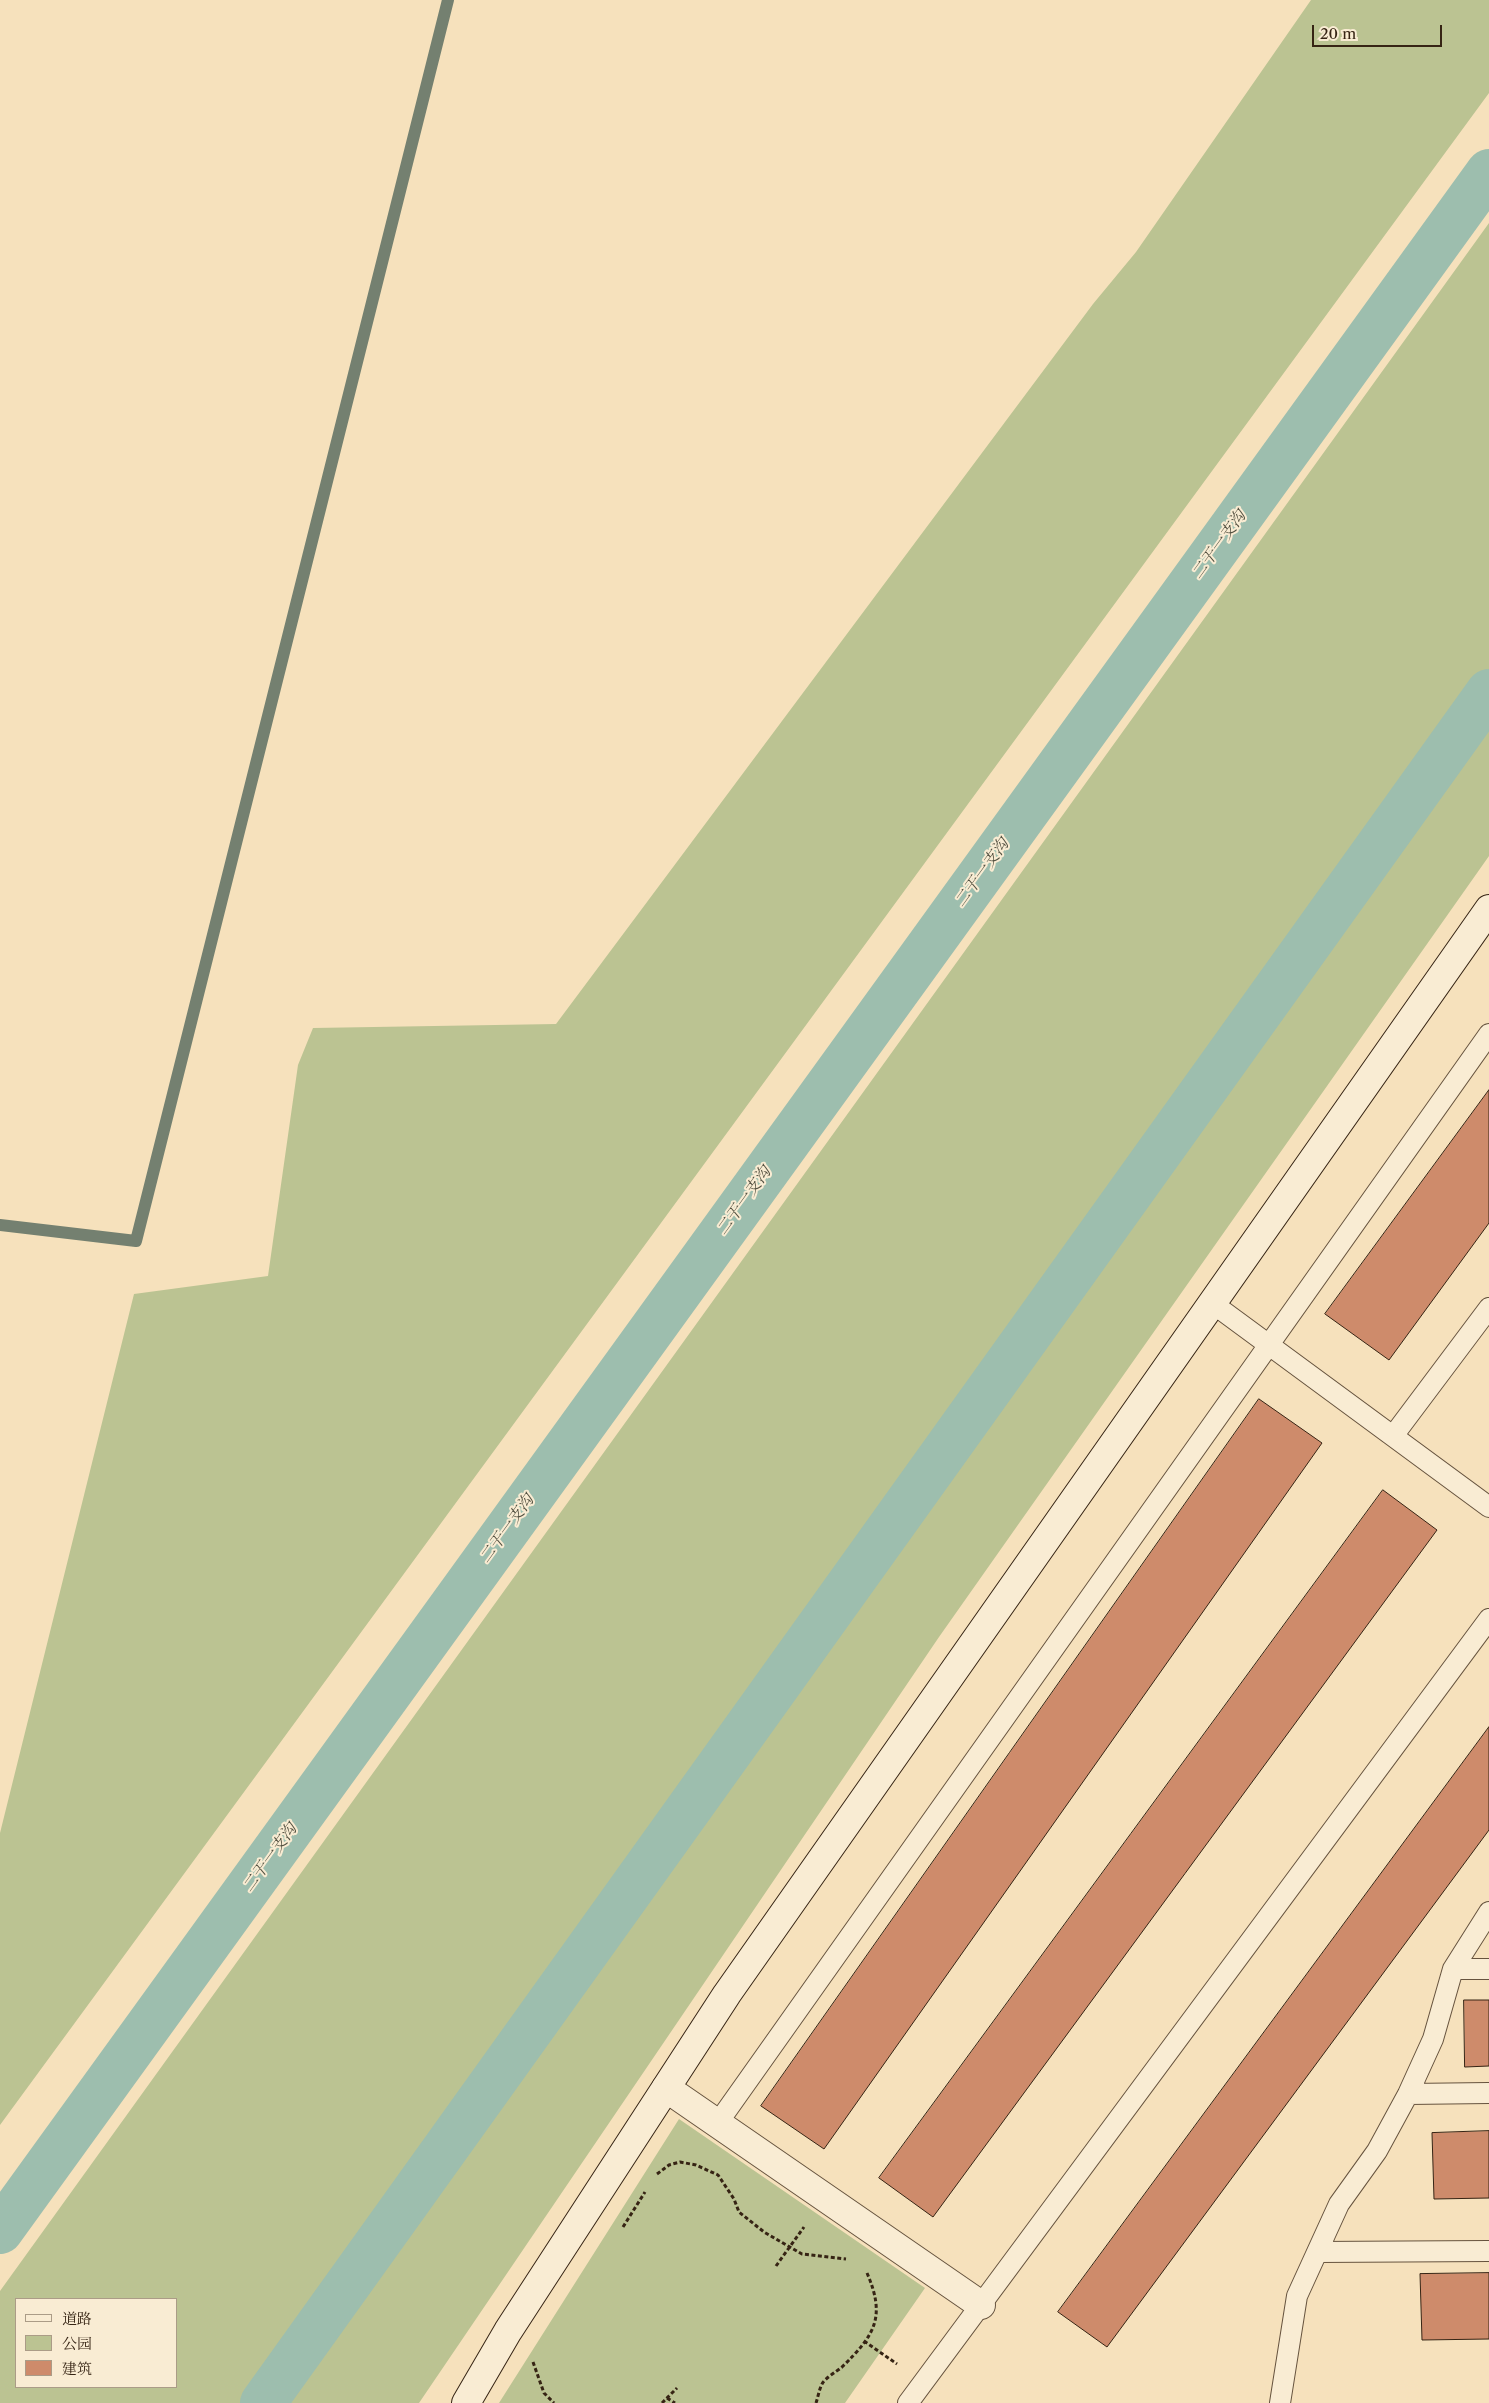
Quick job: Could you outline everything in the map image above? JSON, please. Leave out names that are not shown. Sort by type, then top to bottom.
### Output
[{"type":"main road","points":[[466,2403],[508,2331],[727,1994],[1489,910]]},
{"type":"main road","points":[[666,2088],[981,2305]]},
{"type":"lane","points":[[717,2124],[1489,1034]]},
{"type":"lane","points":[[1212,1303],[1489,1507]]},
{"type":"lane","points":[[1392,1436],[1489,1308]]},
{"type":"lane","points":[[908,2403],[1489,1619]]},
{"type":"lane","points":[[1280,2403],[1297,2296],[1339,2204],[1377,2151],[1408,2094],[1433,2039],[1453,1969],[1489,1912]]},
{"type":"lane","points":[[1453,1969],[1489,1969]]},
{"type":"lane","points":[[1408,2094],[1489,2093]]},
{"type":"lane","points":[[1318,2252],[1489,2251]]},
{"type":"path","points":[[652,2179],[669,2165],[680,2162],[696,2165],[718,2175],[734,2199],[739,2212],[764,2232],[802,2254],[849,2259]]},
{"type":"path","points":[[619,2233],[648,2188]]},
{"type":"path","points":[[776,2266],[823,2197]]},
{"type":"path","points":[[816,2403],[822,2384],[850,2358],[872,2332],[877,2315],[877,2302],[865,2268]]},
{"type":"path","points":[[532,2357],[544,2393],[554,2403]]},
{"type":"path","points":[[662,2403],[677,2388]]},
{"type":"path","points":[[667,2398],[675,2403]]},
{"type":"green space","points":[[1311,0],[1489,0],[1489,93],[0,2125],[0,1833],[134,1294],[268,1276],[298,1065],[313,1028],[556,1024],[1093,304],[1136,252]]},
{"type":"green space","points":[[1489,223],[1489,856],[939,1637],[419,2403],[0,2403],[0,2291]]},
{"type":"green space","points":[[679,2119],[925,2288],[845,2403],[499,2403]]},
{"type":"building","points":[[1489,1090],[1489,1223],[1389,1360],[1325,1314]]},
{"type":"building","points":[[1259,1399],[1322,1443],[824,2149],[761,2106]]},
{"type":"building","points":[[1383,1490],[1437,1530],[933,2217],[879,2178]]},
{"type":"building","points":[[1489,1727],[1489,1830],[1107,2347],[1058,2312]]},
{"type":"building","points":[[1464,2000],[1489,2000],[1489,2066],[1465,2067]]},
{"type":"building","points":[[1489,2131],[1489,2198],[1434,2199],[1432,2133]]},
{"type":"building","points":[[1489,2273],[1489,2339],[1422,2340],[1420,2274]]},
{"type":"waterway","points":[[0,1225],[136,1241],[448,0]]},
{"type":"waterway","name":"二干一支沟","points":[[0,2231],[1489,172]]},
{"type":"waterway","points":[[263,2403],[1489,692]]}]
